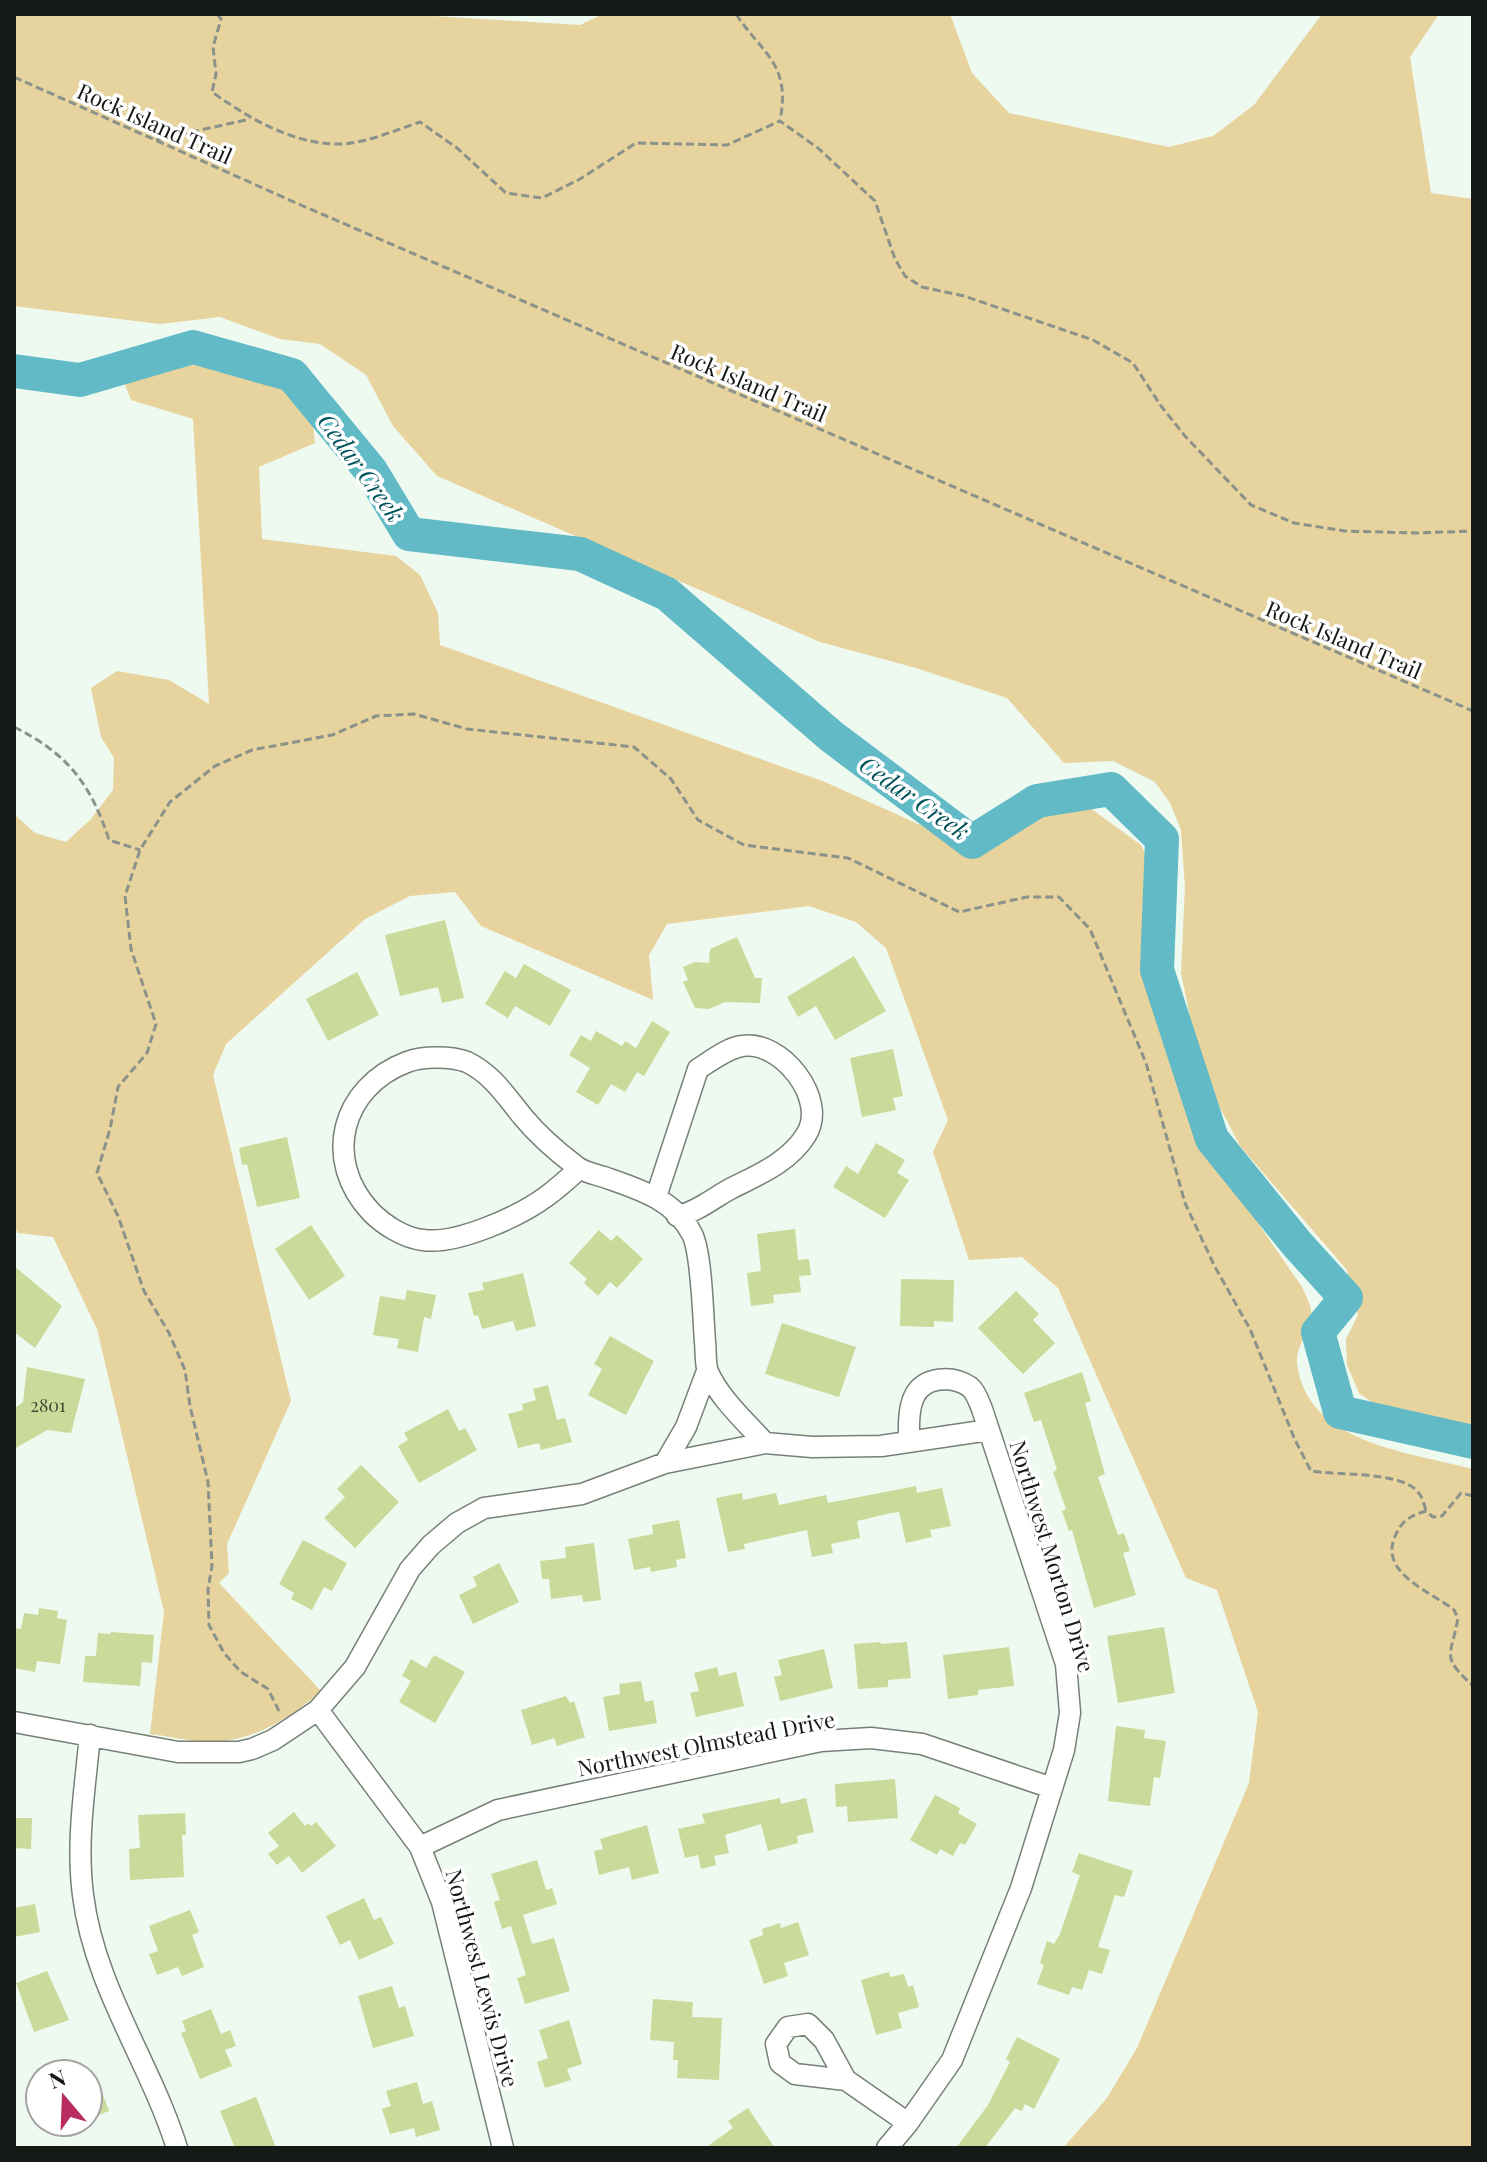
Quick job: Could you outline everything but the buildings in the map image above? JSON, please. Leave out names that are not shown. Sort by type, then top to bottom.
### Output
[{"type":"street","points":[[656,1197],[698,1069],[743,1045],[764,1050],[787,1063],[800,1076],[809,1097],[812,1117],[807,1134],[781,1163],[677,1216]]},
{"type":"street","points":[[579,1169],[545,1198],[508,1218],[449,1240],[423,1240],[402,1235],[379,1220],[356,1195],[344,1163],[344,1130],[360,1093],[385,1072],[411,1060],[440,1058],[465,1061],[490,1076],[547,1143],[579,1169],[650,1193],[677,1216],[693,1235],[697,1252],[707,1371],[686,1427],[665,1463]]},
{"type":"street","points":[[707,1371],[730,1404],[765,1443]]},
{"type":"street","name":"Northwest Morton Drive","points":[[887,2148],[952,2060],[1021,1888],[1064,1750],[1070,1713],[1066,1664],[973,1389],[955,1380],[931,1380],[914,1394],[909,1442]]},
{"type":"street","points":[[14,1722],[178,1752],[239,1752],[273,1740],[318,1710],[355,1667],[410,1569],[431,1545],[457,1523],[484,1508],[582,1494],[665,1463],[765,1443],[812,1447],[881,1446],[989,1430]]},
{"type":"street","name":"Northwest Lewis Drive","points":[[318,1710],[420,1847],[442,1902],[503,2148]]},
{"type":"street","points":[[90,1735],[80,1849],[87,1919],[108,1988],[177,2148]]},
{"type":"street","name":"Northwest Olmstead Drive","points":[[420,1847],[498,1810],[821,1741],[871,1738],[922,1744],[1052,1788]]},
{"type":"street","points":[[846,2080],[908,2123]]},
{"type":"path","points":[[217,14],[221,19],[213,47],[216,74],[212,92],[250,119],[295,137],[337,145],[380,136],[420,122],[457,148],[506,193],[542,198],[580,179],[636,143],[727,145],[780,121]]},
{"type":"path","points":[[736,14],[748,34],[767,50],[780,75],[783,104],[780,121]]},
{"type":"path","name":"Rock Island Trail","points":[[14,77],[1076,542],[1473,711]]},
{"type":"path","points":[[154,140],[250,119]]},
{"type":"path","points":[[780,121],[818,148],[875,201],[895,259],[905,276],[922,287],[964,296],[1093,340],[1133,363],[1177,426],[1251,505],[1294,523],[1345,531],[1473,531]]},
{"type":"path","points":[[281,1714],[268,1689],[241,1672],[224,1653],[209,1625],[208,1589],[212,1566],[208,1482],[185,1370],[169,1333],[144,1291],[118,1216],[97,1173],[118,1087],[147,1053],[156,1024],[131,949],[125,896],[140,850],[170,802],[215,766],[252,750],[332,735],[376,716],[414,714],[467,729],[634,747],[671,779],[698,820],[744,845],[848,858],[959,912],[1027,897],[1059,897],[1090,929],[1121,999],[1146,1063],[1185,1203],[1215,1267],[1250,1329],[1295,1440],[1311,1471],[1355,1473],[1399,1481],[1414,1488],[1423,1500],[1426,1511],[1433,1517],[1442,1516],[1461,1493],[1473,1496]]},
{"type":"path","points":[[14,727],[57,752],[84,782],[109,840],[140,850]]},
{"type":"path","points":[[1426,1511],[1413,1514],[1401,1523],[1392,1541],[1394,1557],[1402,1574],[1454,1610],[1458,1618],[1449,1654],[1450,1662],[1473,1686]]},
{"type":"shaded area","points":[[14,14],[401,14],[580,25],[603,14],[950,14],[972,73],[1009,113],[1169,147],[1213,136],[1254,105],[1322,14],[1439,14],[1410,57],[1431,193],[1473,199],[1473,1425],[1377,1406],[1359,1393],[1347,1365],[1346,1339],[1358,1315],[1347,1270],[1240,1146],[1214,1096],[1194,1035],[1181,973],[1185,887],[1181,830],[1170,803],[1155,782],[1113,761],[1064,763],[1007,698],[916,668],[820,642],[437,476],[393,426],[366,375],[320,344],[280,339],[220,317],[160,324],[14,306]]},
{"type":"shaded area","points":[[192,360],[243,369],[276,381],[302,403],[311,418],[315,443],[259,467],[262,539],[396,556],[420,575],[438,613],[440,645],[825,782],[938,833],[976,820],[1055,806],[1090,808],[1141,845],[1151,865],[1148,968],[1179,1076],[1204,1145],[1309,1301],[1311,1317],[1297,1357],[1305,1390],[1319,1411],[1340,1428],[1365,1440],[1473,1469],[1473,2148],[1063,2148],[1107,2098],[1137,2048],[1249,1783],[1258,1712],[1217,1590],[1186,1578],[1058,1288],[1022,1257],[969,1260],[933,1152],[948,1120],[886,948],[856,922],[809,906],[667,924],[649,955],[653,1000],[481,926],[455,892],[410,896],[365,919],[226,1044],[213,1075],[291,1401],[227,1544],[229,1573],[219,1583],[321,1691],[284,1719],[242,1737],[211,1742],[150,1734],[164,1612],[97,1329],[53,1237],[18,1233],[14,1226],[14,814],[35,833],[66,842],[91,819],[113,790],[114,758],[101,737],[91,688],[117,671],[169,680],[209,704],[193,419],[131,400],[122,377]]},
{"type":"waterway","name":"Cedar Creek","points":[[14,371],[80,380],[193,347],[292,375],[371,471],[409,534],[580,554],[667,594],[831,736],[972,842],[1037,801],[1111,789],[1162,839],[1157,970],[1212,1139],[1297,1244],[1346,1298],[1318,1332],[1340,1412],[1473,1442]]}]
